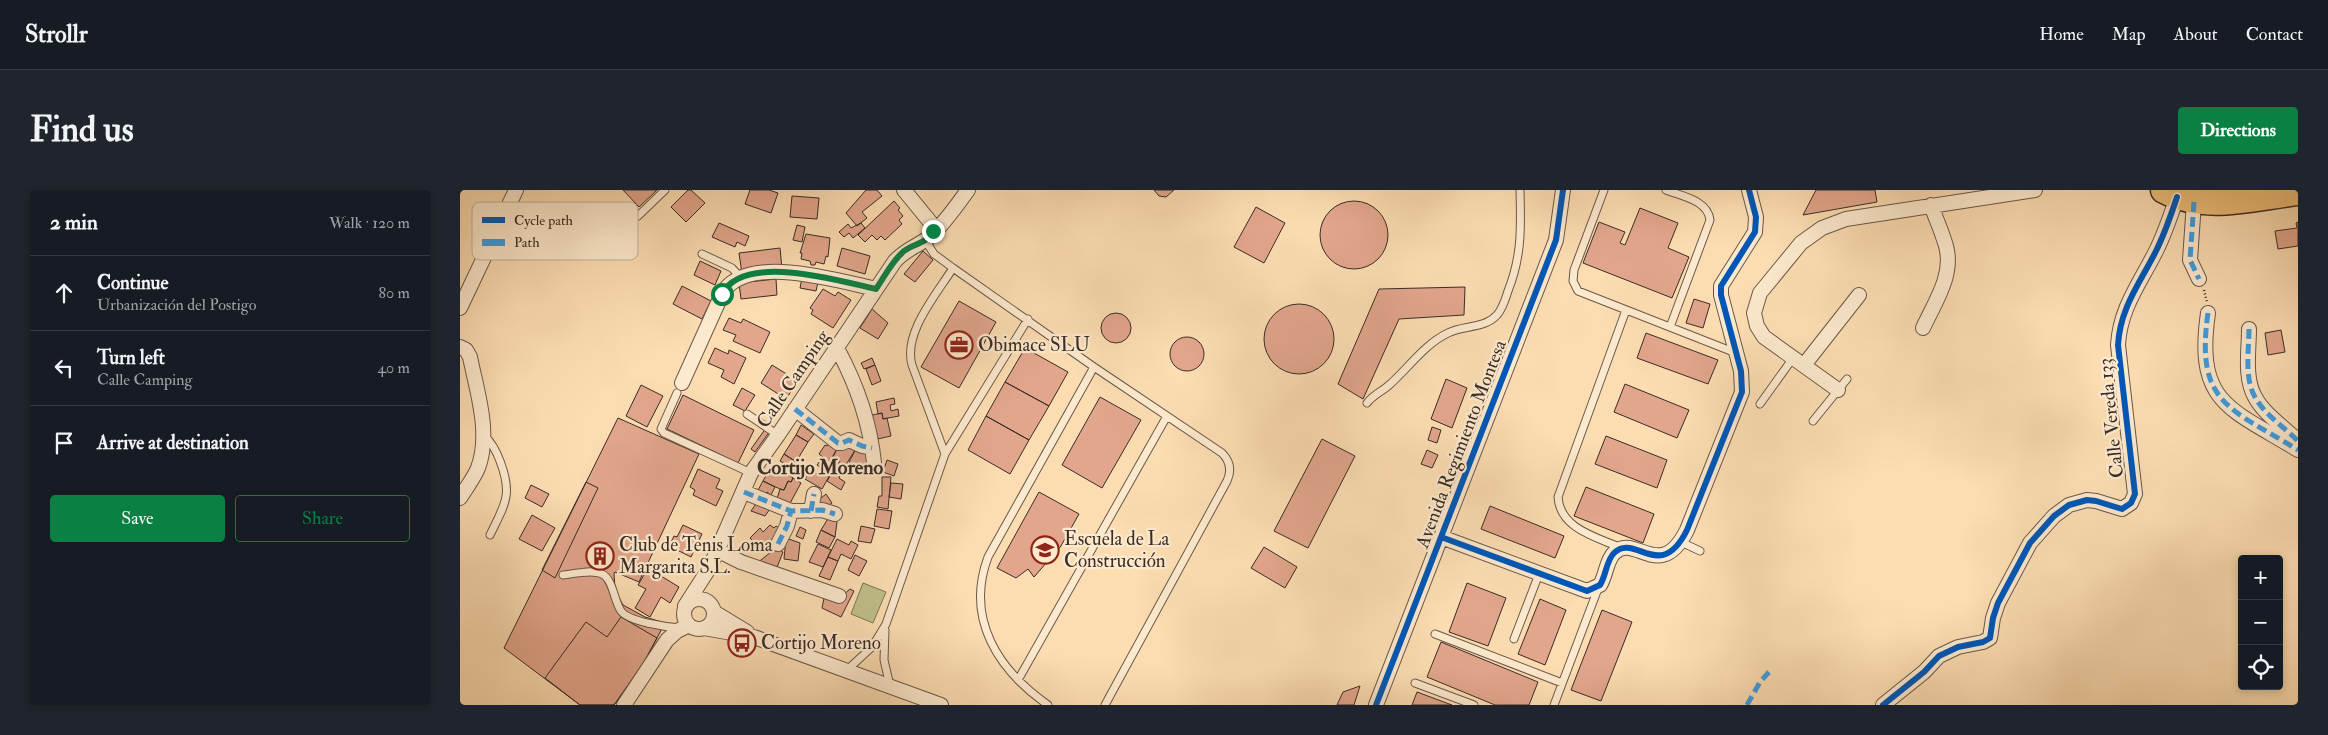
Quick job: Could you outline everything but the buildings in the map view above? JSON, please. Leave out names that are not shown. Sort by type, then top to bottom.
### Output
[{"type":"highway","points":[[2179,196],[2213,203],[2243,195],[2298,192]]},
{"type":"street","points":[[510,202],[516,190]]},
{"type":"street","points":[[904,190],[931,223],[929,236]]},
{"type":"street","name":"Calle Camping","points":[[685,606],[710,567],[744,492],[750,473],[778,435],[900,255],[929,236],[944,222],[968,190]]},
{"type":"street","name":"Avenida Regimiento Montesa","points":[[1376,705],[1556,240],[1563,190]]},
{"type":"street","points":[[1441,537],[1587,591],[1600,585],[1610,558],[1621,548],[1658,556],[1670,552],[1681,542],[1740,399],[1742,378],[1722,304],[1721,286],[1755,232],[1756,217],[1749,190]]},
{"type":"street","points":[[1843,385],[1799,361],[1764,337],[1757,326],[1754,313],[1760,293],[1801,243],[1822,228],[1846,219],[2035,190]]},
{"type":"street","points":[[2179,196],[2190,260],[2199,279]]},
{"type":"street","name":"Calle Vereda 133","points":[[1883,705],[1924,672],[1940,656],[1958,647],[1983,642],[1990,638],[1995,611],[2030,543],[2061,510],[2078,501],[2087,500],[2122,509],[2131,503],[2134,494],[2118,345],[2120,325],[2127,302],[2162,239],[2179,196]]},
{"type":"street","points":[[1923,328],[1946,279],[1948,269],[1946,245],[1930,206]]},
{"type":"street","points":[[460,308],[483,260]]},
{"type":"street","points":[[680,388],[725,288],[733,280],[740,277],[771,273],[800,273],[876,289]]},
{"type":"street","points":[[1799,361],[1859,295]]},
{"type":"street","points":[[2208,313],[2204,353],[2209,378],[2217,394],[2229,408],[2298,450]]},
{"type":"street","points":[[2249,329],[2249,375],[2252,390],[2259,404],[2298,441]]},
{"type":"street","points":[[460,347],[466,350],[470,357],[483,434],[482,456],[478,469],[460,498]]},
{"type":"street","points":[[837,348],[854,379],[867,419],[874,463]]},
{"type":"street","points":[[795,410],[838,442],[842,443],[849,440],[872,448]]},
{"type":"street","points":[[744,492],[791,511],[822,510],[836,514]]},
{"type":"street","points":[[811,511],[814,494]]},
{"type":"street","points":[[778,544],[787,526],[791,511]]},
{"type":"street","points":[[717,550],[746,564],[839,596]]},
{"type":"street","name":"Calle Camping","points":[[710,567],[711,607]]},
{"type":"street","points":[[686,627],[685,606],[693,599],[704,599],[711,607],[754,637]]},
{"type":"street","points":[[704,628],[712,622],[711,607]]},
{"type":"street","points":[[624,705],[663,644],[671,635],[686,627],[704,628],[754,637],[942,705]]},
{"type":"lane","points":[[638,216],[665,190]]},
{"type":"lane","points":[[1367,403],[1372,396],[1388,386],[1429,345],[1439,338],[1458,329],[1484,324],[1500,311],[1517,270],[1520,252],[1520,190]]},
{"type":"lane","points":[[1604,190],[1574,270],[1573,281],[1578,291],[1736,353]]},
{"type":"lane","points":[[1666,190],[1700,203],[1707,210],[1710,220],[1670,327]]},
{"type":"lane","points":[[929,236],[934,254],[1094,367],[1222,453],[1230,465],[1230,476],[1105,705]]},
{"type":"lane","points":[[702,254],[732,268],[740,277]]},
{"type":"lane","points":[[945,454],[912,365],[910,346],[914,332],[953,268]]},
{"type":"lane","points":[[1621,548],[1568,522],[1561,512],[1558,497],[1626,310]]},
{"type":"lane","points":[[847,670],[872,647],[886,624],[945,454],[1028,319]]},
{"type":"lane","points":[[1760,404],[1799,361]]},
{"type":"lane","points":[[1048,705],[1018,680],[998,653],[981,618],[979,592],[984,568],[992,548],[1094,367]]},
{"type":"lane","points":[[1813,421],[1843,385]]},
{"type":"lane","points":[[680,388],[661,429],[664,433],[750,473]]},
{"type":"lane","points":[[747,414],[778,435]]},
{"type":"lane","points":[[1018,680],[1167,416]]},
{"type":"lane","points":[[483,434],[492,442],[507,480],[508,493],[490,535]]},
{"type":"lane","points":[[1681,542],[1700,551]]},
{"type":"lane","points":[[563,575],[601,573],[608,580],[620,610],[627,616],[663,626],[686,627]]},
{"type":"lane","points":[[1514,639],[1538,574]]},
{"type":"lane","points":[[1554,705],[1600,585]]},
{"type":"lane","points":[[886,624],[884,660],[890,686]]},
{"type":"lane","points":[[1435,634],[1562,684]]},
{"type":"lane","points":[[1415,683],[1474,705]]},
{"type":"path","points":[[2199,279],[2206,294],[2208,313]]},
{"type":"green space","points":[[863,583],[886,592],[873,623],[851,614]]},
{"type":"marked path","points":[[2194,202],[2190,260],[2199,279]]},
{"type":"marked path","points":[[2208,313],[2205,343],[2207,367],[2213,385],[2223,400],[2236,412],[2298,450]]},
{"type":"marked path","points":[[2249,329],[2248,373],[2255,397],[2264,409],[2298,441]]},
{"type":"marked path","points":[[795,409],[838,443],[849,440],[872,448]]},
{"type":"marked path","points":[[744,492],[791,511],[822,510],[835,514]]},
{"type":"marked path","points":[[811,511],[814,494]]},
{"type":"marked path","points":[[778,544],[787,526],[791,511]]},
{"type":"marked path","points":[[1747,705],[1760,682],[1769,672]]},
{"type":"cycle path","points":[[1376,705],[1556,240],[1563,190]]},
{"type":"cycle path","points":[[1441,537],[1587,591],[1600,585],[1611,556],[1622,548],[1630,548],[1658,555],[1667,553],[1677,546],[1687,530],[1742,392],[1741,371],[1721,295],[1721,286],[1755,232],[1756,217],[1749,190]]},
{"type":"cycle path","points":[[1883,705],[1924,672],[1939,656],[1958,647],[1983,642],[1990,638],[1993,618],[1998,603],[2030,543],[2054,516],[2069,505],[2087,500],[2122,509],[2131,503],[2135,494],[2118,345],[2127,307],[2159,244],[2177,197]]},
{"type":"place","name":"Obimace SLU","points":[[959,345]]},
{"type":"place","name":"Escuela de La Construcción","points":[[1045,550]]},
{"type":"place","name":"Club de Tenis Loma Margarita S.L.","points":[[600,556]]},
{"type":"place","name":"Cortijo Moreno","points":[[742,643]]},
{"type":"district","name":"Cortijo Moreno","points":[[820,467]]},
{"type":"route","points":[[722,294],[729,283],[737,277],[771,273],[800,273],[876,289],[895,260],[906,250],[925,240],[933,231]]}]
